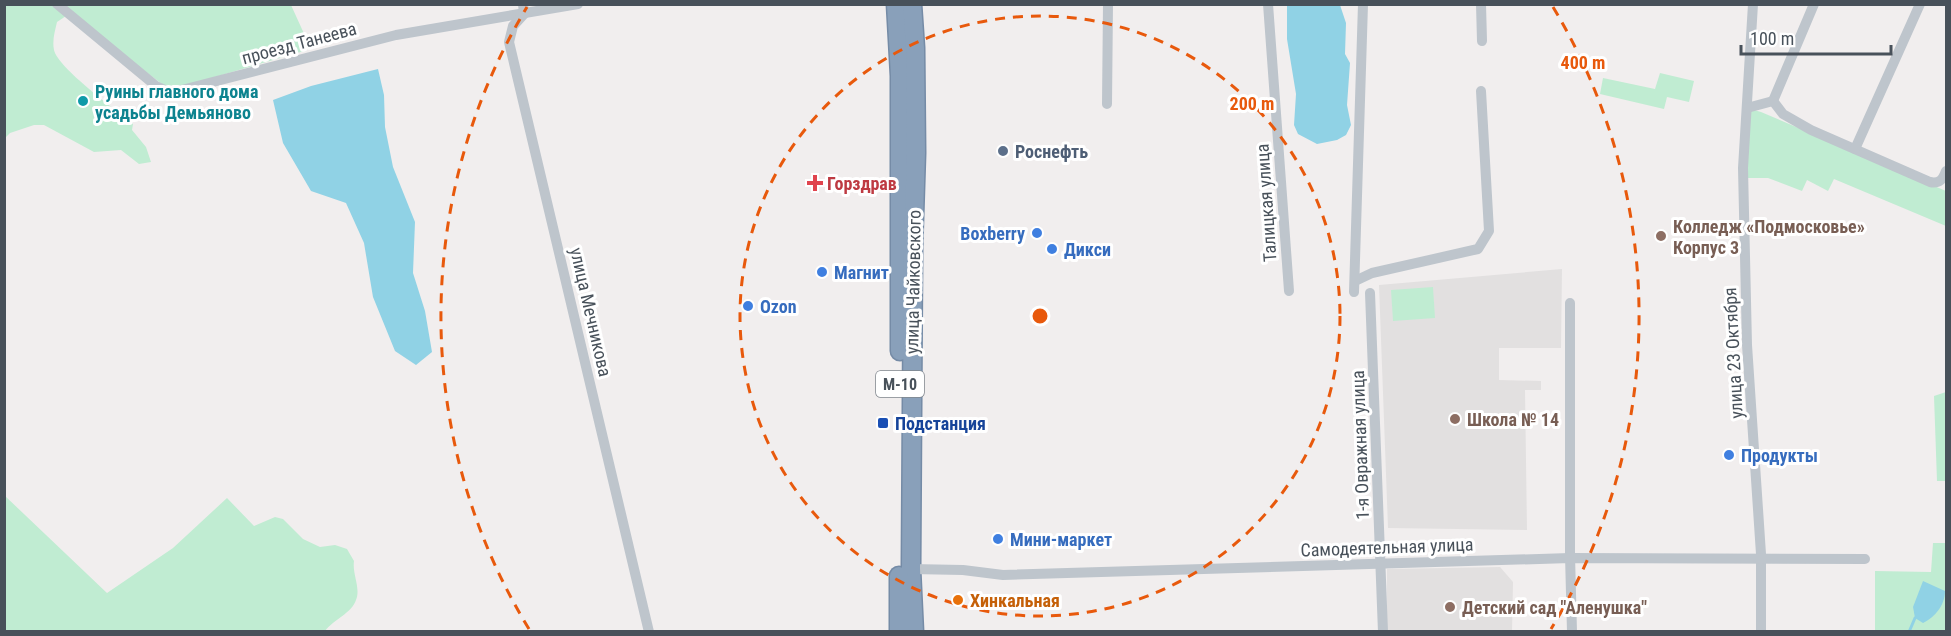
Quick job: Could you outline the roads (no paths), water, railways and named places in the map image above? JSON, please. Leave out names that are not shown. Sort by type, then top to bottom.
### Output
[{"type":"highway","name":"улица Чайковского","points":[[896,4],[901,154],[899,632]]},
{"type":"highway","name":"улица Чайковского","points":[[912,4],[915,48],[916,153],[913,248],[911,569],[914,632]]},
{"type":"street","name":"проезд Танеева","points":[[57,4],[156,86],[174,92],[396,35],[524,9],[578,4]]},
{"type":"street","points":[[1107,104],[1108,4]]},
{"type":"street","name":"Талицкая улица","points":[[1268,4],[1289,291]]},
{"type":"street","points":[[1363,4],[1354,287],[1372,273],[1478,249],[1489,231],[1481,91]]},
{"type":"street","points":[[1481,4],[1482,41]]},
{"type":"street","points":[[1752,4],[1747,108],[1773,101]]},
{"type":"street","points":[[1773,101],[1814,4]]},
{"type":"street","points":[[1855,149],[1920,4]]},
{"type":"street","name":"улица Мечникова","points":[[524,9],[513,26],[509,42],[649,632]]},
{"type":"street","points":[[1773,101],[1783,114],[1811,130],[1936,183],[1940,182],[1947,171]]},
{"type":"street","name":"улица 23 Октября","points":[[1747,108],[1743,168],[1746,308],[1761,558],[1761,632]]},
{"type":"street","name":"1-я Овражная улица","points":[[1370,293],[1383,632]]},
{"type":"street","points":[[1570,303],[1572,632]]},
{"type":"street","name":"Самодеятельная улица","points":[[911,569],[963,570],[1003,575],[1570,558],[1865,560]]},
{"type":"water","points":[[1287,5],[1340,5],[1346,23],[1345,54],[1350,63],[1347,105],[1351,125],[1346,135],[1337,140],[1317,144],[1298,134],[1294,125],[1296,94],[1287,39]]},
{"type":"water","points":[[378,69],[384,95],[385,127],[393,167],[415,222],[413,273],[425,311],[432,352],[416,365],[395,351],[373,297],[364,243],[346,203],[311,191],[283,143],[273,100],[311,86]]},
{"type":"water","points":[[1923,581],[1945,591],[1939,610],[1923,623],[1915,618],[1913,607]]},
{"type":"waterway","points":[[1909,632],[1915,618]]},
{"type":"place","name":"Руины главного дома усадьбы Демьяново","points":[[83,101]]},
{"type":"place","name":"Роснефть","points":[[1003,151]]},
{"type":"place","name":"Горздрав","points":[[815,183]]},
{"type":"place","name":"Boxberry","points":[[1037,233]]},
{"type":"place","name":"Колледж «Подмосковье» Корпус 3","points":[[1661,236]]},
{"type":"place","name":"Дикси","points":[[1052,249]]},
{"type":"place","name":"Магнит","points":[[822,272]]},
{"type":"place","name":"Ozon","points":[[748,306]]},
{"type":"place","name":"Школа № 14","points":[[1455,419]]},
{"type":"place","name":"Подстанция","points":[[883,423]]},
{"type":"place","name":"Продукты","points":[[1729,455]]},
{"type":"place","name":"Мини-маркет","points":[[998,539]]},
{"type":"place","name":"Хинкальная","points":[[958,600]]},
{"type":"place","name":"Детский сад \"Аленушка\"","points":[[1450,607]]}]
